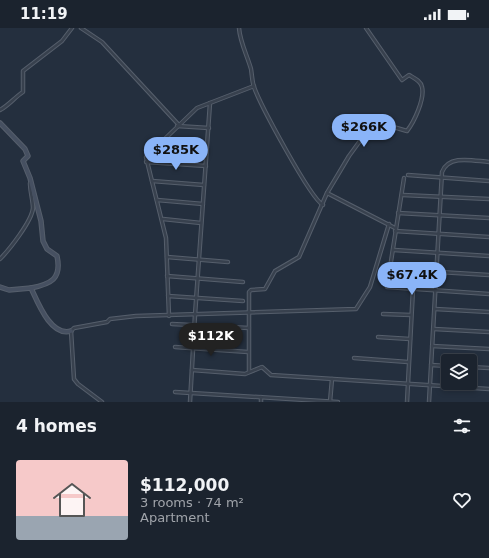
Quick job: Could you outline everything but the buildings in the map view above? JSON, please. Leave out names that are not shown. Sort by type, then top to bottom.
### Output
[{"type":"street","points":[[0,110],[9,105],[14,98],[23,92],[23,71],[62,41],[72,28]]},
{"type":"street","points":[[81,28],[102,42],[178,125],[208,128]]},
{"type":"street","points":[[239,28],[240,37],[251,69],[254,86],[269,120],[311,191],[323,205]]},
{"type":"street","points":[[249,372],[249,292],[251,290],[265,289],[276,270],[300,257],[327,193],[349,156],[373,123],[377,119],[390,126],[407,131],[414,122],[421,98],[422,86],[418,81],[409,75],[402,80],[366,28]]},
{"type":"street","points":[[169,316],[167,257],[162,219],[146,162],[147,155],[197,108],[254,86]]},
{"type":"street","points":[[190,402],[210,103]]},
{"type":"street","points":[[0,123],[25,149],[28,156],[23,161],[30,178],[41,221],[43,241],[47,249],[57,256],[59,266],[55,279],[48,284],[31,288],[9,290],[0,288]]},
{"type":"street","points":[[160,144],[207,147]]},
{"type":"street","points":[[429,402],[443,170],[454,160],[489,162]]},
{"type":"street","points":[[146,162],[206,166]]},
{"type":"street","points":[[408,175],[489,181]]},
{"type":"street","points":[[0,259],[16,240],[33,208],[30,178]]},
{"type":"street","points":[[404,178],[403,194],[395,230],[394,250],[387,288],[489,294]]},
{"type":"street","points":[[152,181],[204,185]]},
{"type":"street","points":[[327,193],[389,224],[395,230],[489,237]]},
{"type":"street","points":[[403,194],[489,199]]},
{"type":"street","points":[[157,200],[203,204]]},
{"type":"street","points":[[398,213],[489,218]]},
{"type":"street","points":[[162,219],[202,223]]},
{"type":"street","points":[[31,288],[41,310],[48,320],[64,333],[71,331],[74,328],[107,322],[110,319],[136,316],[356,310],[370,287],[389,224]]},
{"type":"street","points":[[394,250],[489,256]]},
{"type":"street","points":[[167,257],[228,262]]},
{"type":"street","points":[[390,269],[489,275]]},
{"type":"street","points":[[167,276],[197,280],[243,282]]},
{"type":"street","points":[[407,402],[413,289]]},
{"type":"street","points":[[168,296],[243,301]]},
{"type":"street","points":[[435,309],[489,312]]},
{"type":"street","points":[[383,314],[411,315]]},
{"type":"street","points":[[172,324],[249,328]]},
{"type":"street","points":[[434,330],[489,332]]},
{"type":"street","points":[[71,331],[75,381],[102,402]]},
{"type":"street","points":[[378,337],[410,338]]},
{"type":"street","points":[[432,346],[489,349]]},
{"type":"street","points":[[175,347],[248,352]]},
{"type":"street","points":[[354,358],[408,362]]},
{"type":"street","points":[[431,365],[441,366]]},
{"type":"street","points":[[477,367],[489,368]]},
{"type":"street","points":[[192,370],[245,374],[262,368],[271,375],[489,388]]},
{"type":"street","points":[[330,402],[332,379]]},
{"type":"street","points":[[175,392],[338,402]]},
{"type":"street","points":[[261,397],[261,402]]}]
